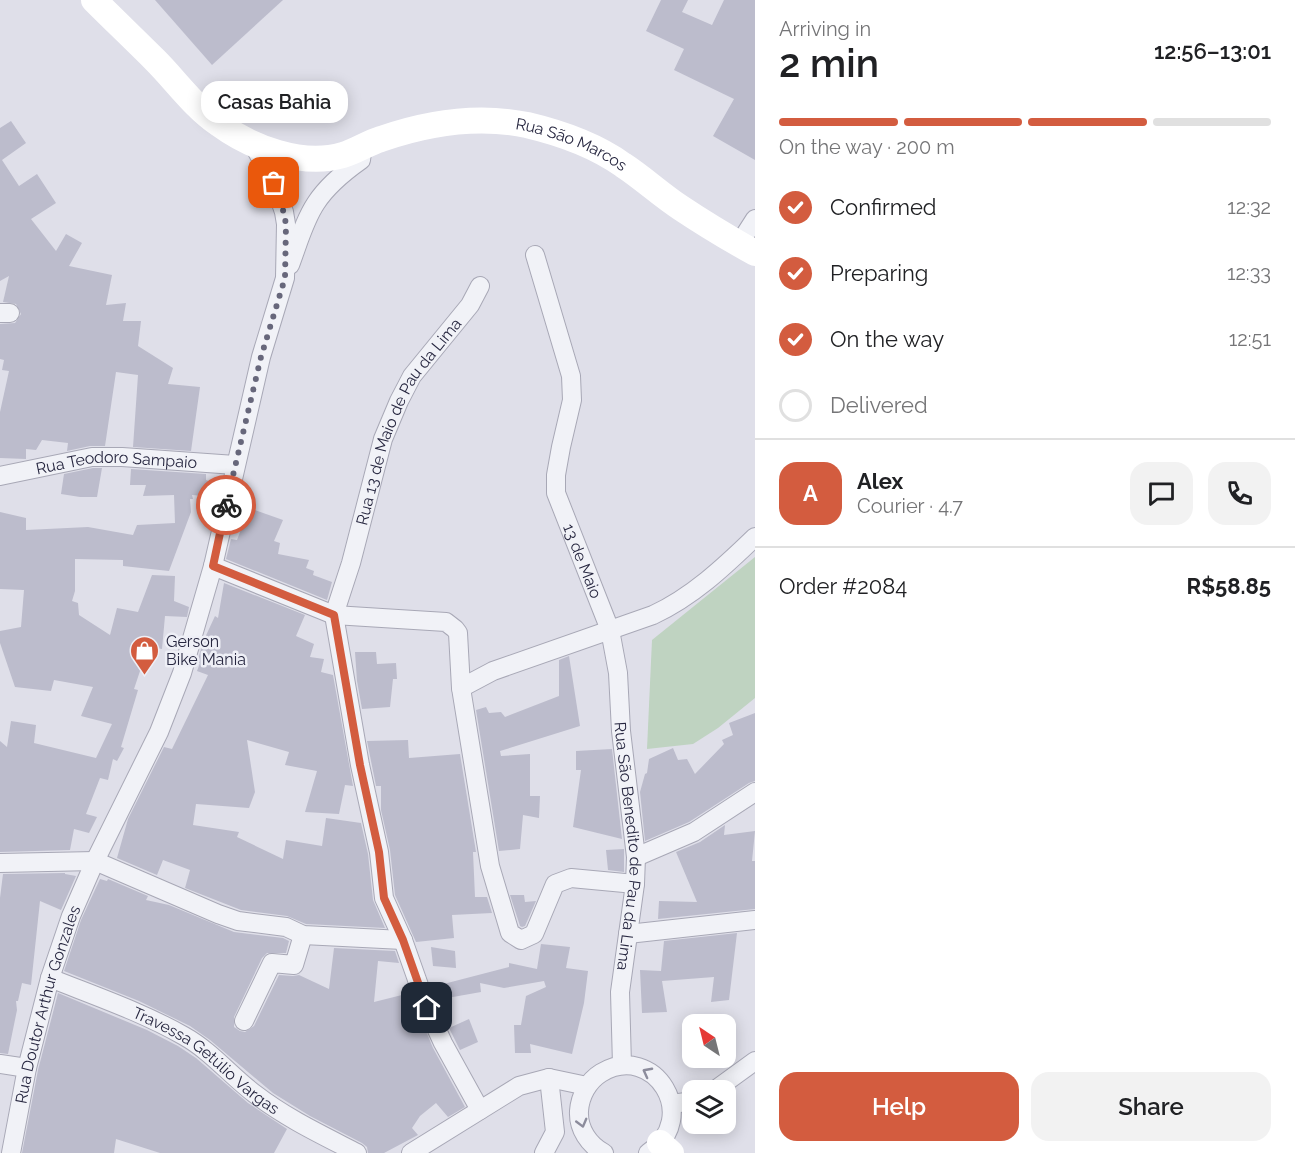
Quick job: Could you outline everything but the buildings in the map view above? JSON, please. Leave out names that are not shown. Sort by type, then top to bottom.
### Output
[{"type":"main road","name":"Rua São Marcos","points":[[94,0],[157,62],[187,96],[218,124],[253,144],[288,155],[312,158],[344,155],[363,145],[413,129],[454,122],[492,120],[527,125],[581,141],[622,164],[680,207],[747,248]]},
{"type":"street","name":"Rua Doutor Arthur Gonzales","points":[[11,1153],[27,1068],[50,978],[71,916],[95,861],[159,732],[182,672],[213,566],[261,357],[285,278],[286,224],[284,212],[274,183],[253,144]]},
{"type":"street","points":[[285,278],[306,221],[316,202],[335,181],[361,160],[363,145]]},
{"type":"street","points":[[747,248],[755,219]]},
{"type":"street","name":"13 de Maio","points":[[535,255],[571,376],[572,400],[556,475],[556,492],[610,630]]},
{"type":"street","name":"Rua 13 de Maio de Pau da Lima","points":[[334,615],[351,563],[383,439],[399,401],[412,376],[470,305],[480,286]]},
{"type":"street","name":"Rua Teodoro Sampaio","points":[[0,476],[92,457],[235,465]]},
{"type":"street","points":[[461,688],[493,671],[673,606],[701,585],[755,537]]},
{"type":"street","points":[[213,566],[334,615],[446,622],[455,629],[458,633],[461,688],[490,866],[510,933],[520,940],[534,934],[555,884],[563,879],[635,884]]},
{"type":"street","points":[[334,615],[360,765],[379,852],[384,898],[403,940],[413,973],[439,1034],[480,1110]]},
{"type":"street","name":"Rua São Benedito de Pau da Lima","points":[[610,630],[619,682],[621,731],[636,857],[635,884],[620,992],[622,1065]]},
{"type":"street","points":[[636,857],[694,832],[755,792]]},
{"type":"street","points":[[0,864],[95,861],[238,921],[286,927],[303,935],[403,940]]},
{"type":"street","points":[[628,934],[755,920]]},
{"type":"street","points":[[244,1021],[272,963],[294,965],[303,935]]},
{"type":"street","name":"Travessa Getúlio Vargas","points":[[50,978],[126,1008],[185,1036],[279,1111],[357,1153]]},
{"type":"street","points":[[729,1080],[755,1061]]},
{"type":"street","points":[[0,1064],[27,1068]]},
{"type":"street","points":[[594,1150],[581,1127],[579,1113],[581,1099],[586,1086],[596,1076],[622,1065],[635,1066],[648,1071],[660,1080],[668,1091],[672,1104],[670,1125],[660,1150]]},
{"type":"street","points":[[411,1153],[519,1086],[549,1078],[586,1086]]},
{"type":"street","points":[[544,1153],[555,1132],[549,1078]]},
{"type":"street","points":[[672,1104],[682,1103]]},
{"type":"green space","points":[[755,557],[755,698],[718,728],[693,744],[647,749],[652,640]]},
{"type":"way so far","points":[[226,505],[261,357],[285,278],[286,224],[274,183]]},
{"type":"place","name":"Casas Bahia","points":[[274,183]]},
{"type":"place","name":"Gerson Bike Mania","points":[[145,676]]},
{"type":"route","points":[[226,505],[213,566],[334,615],[360,765],[379,852],[384,898],[403,940],[427,1008]]}]
